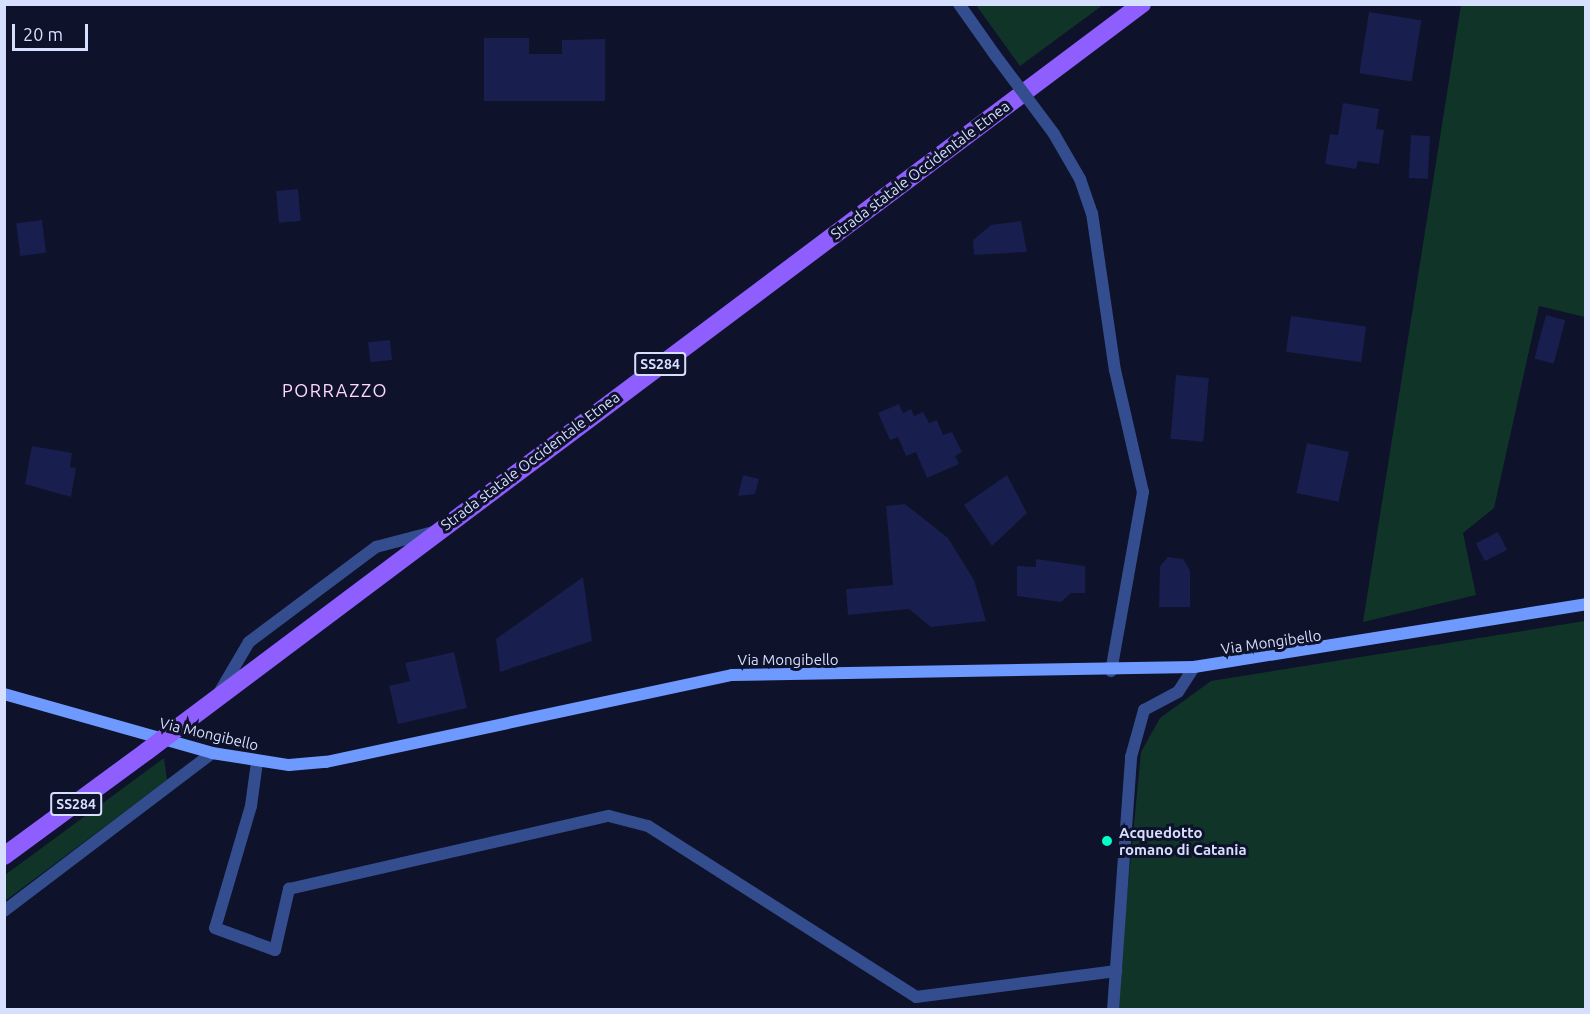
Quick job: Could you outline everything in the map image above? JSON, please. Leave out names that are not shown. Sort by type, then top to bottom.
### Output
[{"type":"main road","name":"Strada statale Occidentale Etnea","points":[[4,856],[1142,4]]},
{"type":"street","points":[[958,4],[1054,134],[1080,179],[1092,213],[1115,370],[1143,492],[1111,671]]},
{"type":"street","points":[[218,696],[258,635],[376,546],[437,531]]},
{"type":"street","name":"Via Mongibello","points":[[4,694],[212,753],[257,762],[326,762],[732,675],[1194,668],[1586,604]]},
{"type":"street","points":[[1113,1010],[1136,738],[1144,710],[1178,692],[1194,668]]},
{"type":"street","points":[[4,910],[212,753]]},
{"type":"street","points":[[257,762],[251,806],[215,928],[274,950],[289,889],[609,816],[648,826],[916,997],[1116,971]]},
{"type":"green space","points":[[976,5],[1103,5],[1020,66]]},
{"type":"green space","points":[[1461,5],[1585,5],[1585,317],[1539,306],[1494,508],[1463,533],[1476,595],[1363,622]]},
{"type":"green space","points":[[1585,621],[1585,1009],[1116,1010],[1141,752],[1160,718],[1211,681]]},
{"type":"green space","points":[[164,758],[167,780],[5,901],[5,875]]},
{"type":"building","points":[[1369,12],[1421,20],[1412,82],[1359,73]]},
{"type":"building","points":[[484,38],[529,38],[529,54],[562,54],[562,40],[605,39],[605,101],[484,101]]},
{"type":"building","points":[[1343,103],[1379,109],[1376,129],[1384,130],[1379,164],[1358,161],[1356,169],[1325,164],[1330,134],[1338,135]]},
{"type":"building","points":[[1411,135],[1430,136],[1428,179],[1409,178]]},
{"type":"building","points":[[298,189],[301,221],[279,223],[276,191]]},
{"type":"building","points":[[42,220],[46,253],[20,256],[16,223]]},
{"type":"building","points":[[1021,221],[1027,252],[974,255],[973,240],[991,225]]},
{"type":"building","points":[[1546,315],[1565,320],[1554,364],[1534,358]]},
{"type":"building","points":[[1291,316],[1366,327],[1361,362],[1286,352]]},
{"type":"building","points":[[390,340],[392,360],[370,362],[368,342]]},
{"type":"building","points":[[1176,375],[1209,378],[1203,442],[1170,439]]},
{"type":"building","points":[[899,404],[903,413],[911,409],[914,416],[923,412],[929,423],[937,420],[943,435],[952,432],[962,452],[955,456],[959,464],[927,478],[916,452],[906,456],[898,437],[890,440],[878,413]]},
{"type":"building","points":[[1307,443],[1349,452],[1338,502],[1296,493]]},
{"type":"building","points":[[32,446],[72,453],[70,467],[76,468],[71,497],[25,484]]},
{"type":"building","points":[[743,475],[759,479],[755,494],[738,496]]},
{"type":"building","points":[[1007,475],[1027,513],[992,546],[964,505]]},
{"type":"building","points":[[905,504],[948,538],[974,580],[986,621],[931,627],[909,609],[848,615],[846,589],[893,585],[886,506]]},
{"type":"building","points":[[1498,532],[1507,550],[1485,561],[1476,543]]},
{"type":"building","points":[[1168,557],[1183,559],[1190,570],[1190,607],[1159,607],[1160,566]]},
{"type":"building","points":[[1036,559],[1085,566],[1085,593],[1071,593],[1061,602],[1017,596],[1017,566],[1036,567]]},
{"type":"building","points":[[583,577],[592,641],[500,672],[496,639]]},
{"type":"building","points":[[454,652],[467,708],[398,724],[389,686],[410,681],[405,663]]},
{"type":"place","name":"Acquedotto romano di Catania","points":[[1107,841]]},
{"type":"district","name":"PORRAZZO","points":[[335,390]]}]
